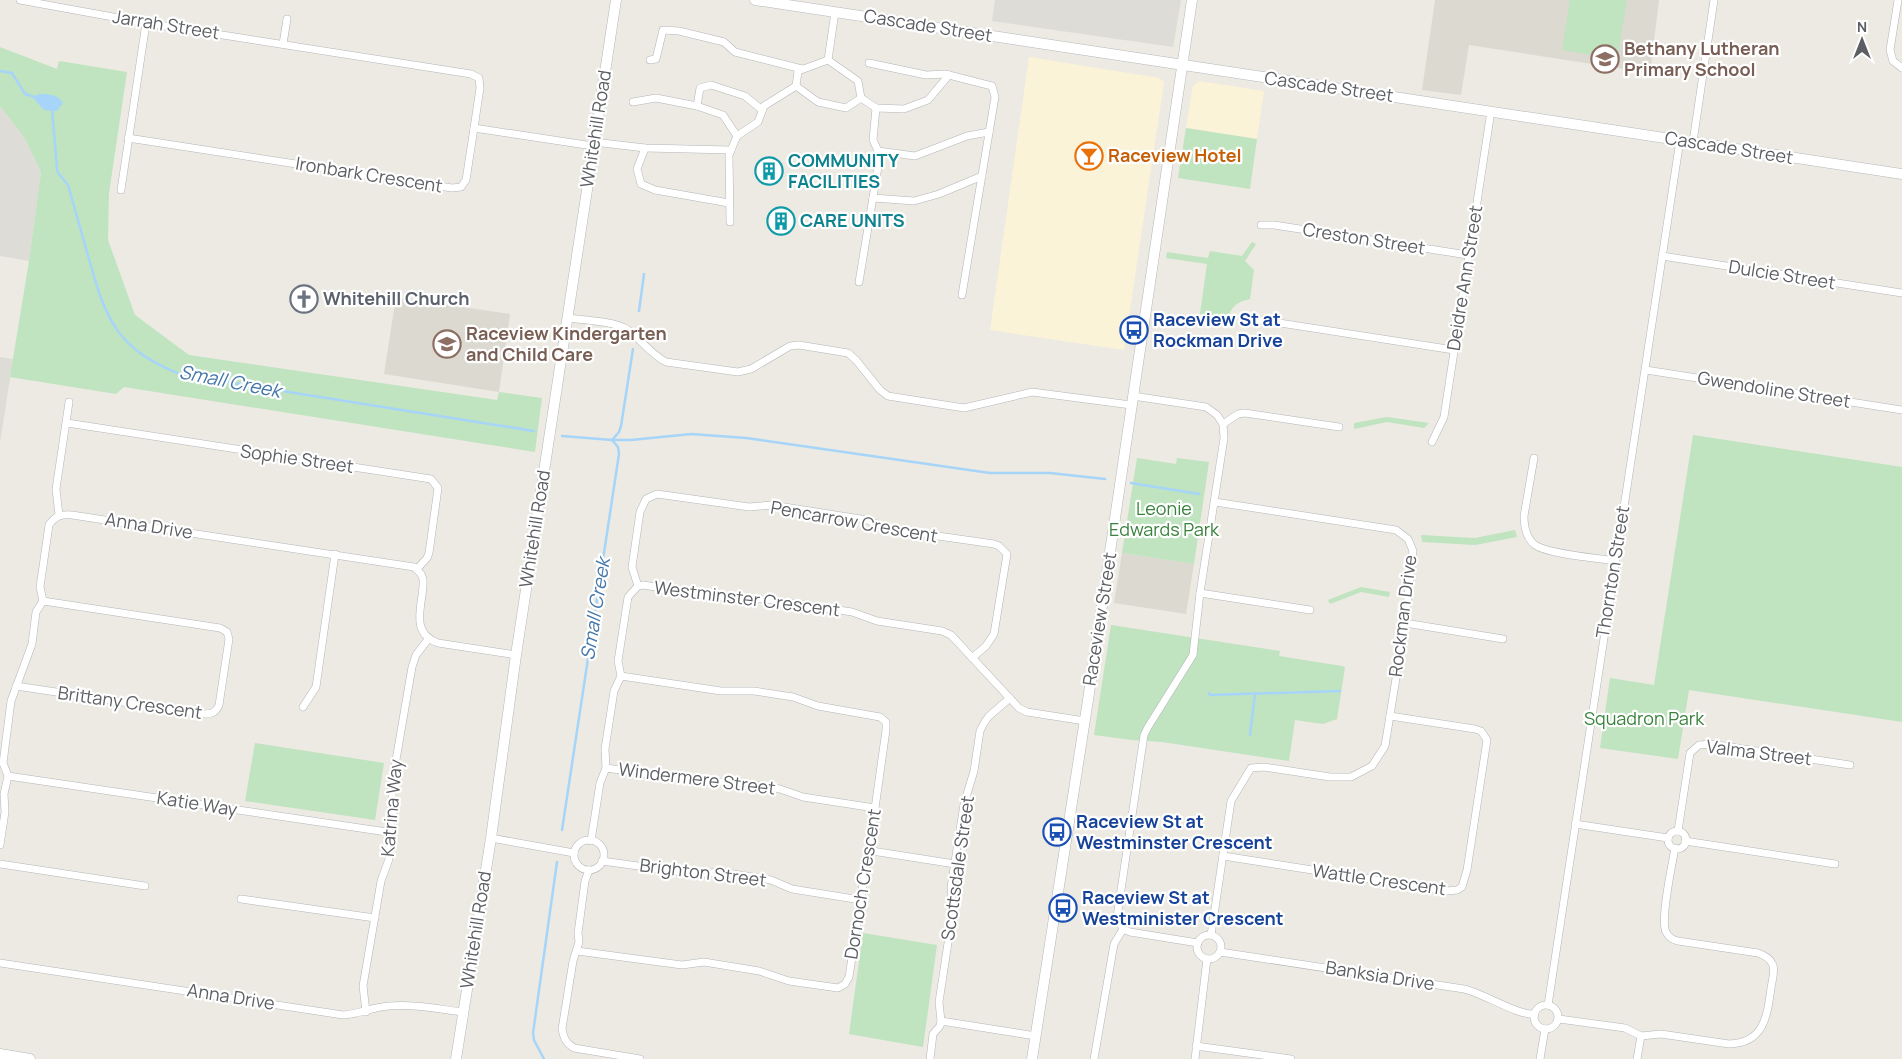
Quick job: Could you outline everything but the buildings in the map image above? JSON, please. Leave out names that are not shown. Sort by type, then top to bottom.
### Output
[{"type":"street","name":"Jarrah Street","points":[[20,0],[146,23],[471,74],[479,78],[480,88],[474,128]]},
{"type":"street","name":"Whitehill Road","points":[[456,1059],[491,838],[516,655],[616,0]]},
{"type":"street","name":"Cascade Street","points":[[755,0],[1902,174]]},
{"type":"street","name":"Raceview Street","points":[[1032,1059],[1192,0]]},
{"type":"street","points":[[1693,142],[1714,0]]},
{"type":"street","points":[[1898,0],[1890,50],[1893,61],[1902,68]]},
{"type":"street","points":[[828,60],[835,12]]},
{"type":"street","points":[[284,44],[288,19]]},
{"type":"street","points":[[120,190],[146,23]]},
{"type":"street","points":[[650,60],[656,60],[663,30],[679,31],[724,42],[735,52],[802,69]]},
{"type":"street","points":[[796,86],[798,71],[828,60]]},
{"type":"street","points":[[828,60],[858,81],[861,98],[876,108],[904,109],[928,100],[949,76]]},
{"type":"street","points":[[869,63],[926,75],[949,76],[992,86],[995,97],[962,295]]},
{"type":"street","points":[[697,106],[700,88],[711,84],[745,96],[762,110]]},
{"type":"street","points":[[796,86],[818,102],[846,108],[861,98]]},
{"type":"street","points":[[730,222],[729,155],[737,136],[758,122],[764,106],[796,86]]},
{"type":"street","points":[[633,102],[656,98],[697,106],[722,115],[737,136]]},
{"type":"street","points":[[859,282],[880,155],[873,140],[876,108]]},
{"type":"street","name":"Deidre Ann Street","points":[[1432,442],[1444,417],[1491,111]]},
{"type":"street","points":[[474,128],[593,144],[645,148],[731,150]]},
{"type":"street","name":"Ironbark Crescent","points":[[128,138],[452,188],[461,186],[466,180],[474,128]]},
{"type":"street","points":[[878,150],[915,156],[967,136],[989,132]]},
{"type":"street","name":"Thornton Street","points":[[1548,1005],[1680,140]]},
{"type":"street","points":[[645,148],[637,169],[641,184],[656,190],[729,204]]},
{"type":"street","points":[[873,198],[914,201],[939,194],[982,176]]},
{"type":"street","name":"Creston Street","points":[[1261,225],[1468,255]]},
{"type":"street","name":"Dulcie Street","points":[[1662,256],[1902,293]]},
{"type":"street","points":[[567,318],[619,325],[628,330],[658,358],[666,362],[738,372],[751,369],[790,346],[799,345],[848,353],[880,390],[888,396],[964,408],[1032,392],[1206,407],[1217,415],[1223,424],[1224,438],[1200,593],[1193,654],[1144,735],[1117,917],[1123,929],[1130,932],[1198,943]]},
{"type":"street","points":[[1248,318],[1454,350]]},
{"type":"street","name":"Gwendoline Street","points":[[1646,370],[1902,410]]},
{"type":"street","points":[[0,845],[5,812],[4,794],[8,776],[3,762],[11,701],[32,644],[36,612],[43,601],[40,587],[46,541],[53,518],[59,515],[56,489],[69,402]]},
{"type":"street","points":[[1223,424],[1238,414],[1245,413],[1339,427]]},
{"type":"street","name":"Sophie Street","points":[[67,424],[430,479],[438,488],[429,552],[427,558],[417,569]]},
{"type":"street","points":[[1534,458],[1524,516],[1524,525],[1529,539],[1541,549],[1615,561]]},
{"type":"street","name":"Pencarrow Crescent","points":[[638,586],[632,567],[640,512],[646,499],[657,494],[749,507],[772,505],[867,520],[889,529],[994,544],[1000,546],[1007,554],[994,634],[986,646],[972,658]]},
{"type":"street","name":"Rockman Drive","points":[[1211,935],[1232,801],[1251,768],[1264,767],[1330,777],[1351,777],[1372,766],[1385,746],[1405,623],[1413,552],[1408,538],[1396,530],[1215,502]]},
{"type":"street","name":"Anna Drive","points":[[59,515],[72,514],[409,565],[417,569]]},
{"type":"street","points":[[303,707],[316,687],[335,554]]},
{"type":"street","points":[[417,569],[421,574],[424,584],[419,622],[429,638],[438,643],[516,655]]},
{"type":"street","name":"Westminster Crescent","points":[[591,841],[600,783],[606,768],[605,749],[614,691],[621,676],[618,661],[628,597],[638,586],[734,599],[765,599],[852,612],[877,621],[942,631],[951,635],[1019,708],[1027,712],[1084,721]]},
{"type":"street","points":[[1200,593],[1310,610]]},
{"type":"street","name":"Brittany Crescent","points":[[16,686],[203,714],[212,714],[217,711],[219,705],[229,639],[226,632],[220,628],[43,601]]},
{"type":"street","points":[[1405,623],[1503,639]]},
{"type":"street","name":"Katrina Way","points":[[366,1012],[363,986],[381,881],[389,859],[390,838],[386,832],[393,822],[394,807],[391,789],[412,667],[416,655],[429,638]]},
{"type":"street","name":"Dornoch Crescent","points":[[577,951],[682,965],[704,962],[759,970],[789,981],[838,988],[845,984],[849,977],[866,864],[872,851],[870,837],[886,730],[886,722],[880,716],[818,706],[794,697],[754,691],[721,691],[621,676]]},
{"type":"street","name":"Scottsdale Street","points":[[941,1021],[938,1002],[953,910],[951,887],[964,804],[974,771],[980,731],[989,716],[1010,698]]},
{"type":"street","name":"Wattle Crescent","points":[[1223,856],[1447,891],[1457,890],[1462,887],[1465,882],[1487,740],[1480,731],[1475,729],[1390,716]]},
{"type":"street","name":"Valma Street","points":[[1678,831],[1690,753],[1699,745],[1711,744],[1850,765]]},
{"type":"street","name":"Windermere Street","points":[[606,768],[704,782],[738,782],[780,789],[803,797],[875,808]]},
{"type":"street","name":"Katie Way","points":[[8,776],[386,832]]},
{"type":"street","points":[[1575,824],[1668,838]]},
{"type":"street","points":[[1678,831],[1684,835],[1686,841],[1682,847],[1675,848],[1668,844],[1668,838],[1672,832],[1678,831]]},
{"type":"street","points":[[491,838],[574,853]]},
{"type":"street","points":[[591,841],[601,848],[603,852],[602,861],[597,868],[589,870],[579,867],[574,858],[574,853],[581,843],[591,841]]},
{"type":"street","points":[[1686,841],[1835,864]]},
{"type":"street","points":[[1559,1019],[1625,1028],[1641,1036],[1661,1034],[1729,1044],[1739,1043],[1751,1038],[1760,1029],[1766,1018],[1773,967],[1768,958],[1758,953],[1678,942],[1673,940],[1666,932],[1664,919],[1675,848]]},
{"type":"street","points":[[872,851],[955,864]]},
{"type":"street","name":"Brighton Street","points":[[602,861],[696,874],[721,872],[771,880],[792,889],[861,900]]},
{"type":"street","points":[[0,864],[145,886]]},
{"type":"street","points":[[589,870],[585,881],[577,951],[571,972],[562,1029],[563,1038],[574,1048],[640,1059]]},
{"type":"street","points":[[241,899],[375,918]]},
{"type":"street","points":[[1094,1059],[1114,944],[1123,929]]},
{"type":"street","points":[[1211,935],[1220,943],[1220,952],[1215,958],[1207,959],[1200,955],[1197,947],[1198,943],[1202,938],[1211,935]]},
{"type":"street","name":"Banksia Drive","points":[[1220,952],[1464,989],[1480,993],[1522,1012],[1535,1014]]},
{"type":"street","points":[[1195,1059],[1207,959]]},
{"type":"street","name":"Anna Drive","points":[[0,963],[343,1014],[356,1014],[386,1006],[409,1005],[462,1012]]},
{"type":"street","points":[[1548,1005],[1555,1008],[1559,1019],[1552,1028],[1545,1029],[1536,1024],[1535,1014],[1538,1008],[1548,1005]]},
{"type":"street","points":[[930,1059],[933,1034],[940,1026],[941,1021],[1036,1036]]},
{"type":"street","points":[[1540,1059],[1545,1029]]},
{"type":"street","points":[[1637,1059],[1641,1036]]},
{"type":"street","points":[[1196,1046],[1291,1059]]},
{"type":"street","points":[[0,1054],[30,1059]]},
{"type":"shaded area","points":[[995,0],[1181,0],[1173,47],[992,21]]},
{"type":"shaded area","name":"Bethany Lutheran Primary School","points":[[1435,0],[1659,0],[1650,73],[1469,45],[1461,95],[1422,90]]},
{"type":"shaded area","points":[[1029,57],[1159,78],[1164,82],[1124,350],[990,330]]},
{"type":"shaded area","points":[[1199,81],[1264,91],[1257,139],[1186,128],[1193,86]]},
{"type":"shaded area","points":[[0,106],[24,137],[41,172],[29,261],[0,256]]},
{"type":"shaded area","name":"Raceview Kindergarten and Child Care","points":[[396,297],[510,314],[499,392],[384,374]]},
{"type":"shaded area","points":[[0,357],[13,359],[0,443]]},
{"type":"shaded area","points":[[1122,553],[1194,564],[1186,614],[1114,603]]},
{"type":"green space","points":[[1570,0],[1627,0],[1617,59],[1562,50]]},
{"type":"green space","points":[[0,47],[57,69],[59,61],[127,72],[109,193],[108,240],[135,315],[189,355],[497,400],[499,392],[542,398],[535,452],[124,387],[116,394],[10,377],[41,172],[24,137],[0,106]]},
{"type":"green space","points":[[1186,128],[1257,139],[1250,189],[1178,178]]},
{"type":"green space","points":[[1252,242],[1256,244],[1245,261],[1254,270],[1250,299],[1236,305],[1231,310],[1228,318],[1200,314],[1207,264],[1166,258],[1167,252],[1208,258],[1210,251],[1242,256]]},
{"type":"green space","points":[[1387,417],[1429,423],[1424,428],[1387,422],[1354,429],[1354,423]]},
{"type":"green space","name":"Squadron Park","points":[[1693,435],[1902,467],[1902,722],[1689,690],[1678,759],[1600,748],[1610,678],[1654,685]]},
{"type":"green space","name":"Leonie Edwards Park","points":[[1137,458],[1176,464],[1177,458],[1209,462],[1194,564],[1122,553]]},
{"type":"green space","points":[[1515,530],[1517,537],[1475,545],[1422,542],[1421,535],[1475,538]]},
{"type":"green space","points":[[1361,587],[1390,592],[1389,597],[1361,592],[1330,604],[1328,600]]},
{"type":"green space","points":[[1111,625],[1280,651],[1279,656],[1345,667],[1337,719],[1323,724],[1295,720],[1289,761],[1162,742],[1094,735]]},
{"type":"green space","points":[[255,743],[384,763],[375,820],[245,801]]},
{"type":"green space","points":[[863,933],[937,945],[923,1047],[849,1034]]},
{"type":"water","points":[[40,94],[56,97],[63,103],[57,111],[44,110],[34,99],[35,96]]},
{"type":"waterway","name":"Small Creek","points":[[0,71],[12,73],[25,94],[38,98]]},
{"type":"waterway","name":"Small Creek","points":[[52,109],[58,173],[68,185],[102,300],[118,331],[129,344],[143,355],[182,375],[534,431]]},
{"type":"waterway","points":[[639,311],[644,274]]},
{"type":"waterway","points":[[613,439],[621,426],[633,349]]},
{"type":"waterway","points":[[612,440],[691,434],[746,438],[990,473],[1050,473],[1105,479]]},
{"type":"waterway","name":"Small Creek","points":[[562,436],[612,440],[618,447],[619,454],[562,830]]},
{"type":"waterway","points":[[1131,483],[1199,494]]},
{"type":"waterway","points":[[1209,693],[1210,695],[1340,691]]},
{"type":"waterway","points":[[1250,735],[1255,694]]},
{"type":"waterway","name":"Small Creek","points":[[544,1059],[534,1040],[533,1033],[557,862]]},
{"type":"place","name":"Bethany Lutheran Primary School","points":[[1605,59]]},
{"type":"place","name":"Raceview Hotel","points":[[1089,156]]},
{"type":"place","name":"COMMUNITY FACILITIES","points":[[769,171]]},
{"type":"place","name":"CARE UNITS","points":[[781,221]]},
{"type":"place","name":"Whitehill Church","points":[[304,299]]},
{"type":"place","name":"Raceview St at Rockman Drive","points":[[1134,330]]},
{"type":"place","name":"Raceview Kindergarten and Child Care","points":[[447,344]]},
{"type":"place","name":"Raceview St at Westminster Crescent","points":[[1057,832]]},
{"type":"place","name":"Raceview St at Westminister Crescent","points":[[1063,908]]}]
